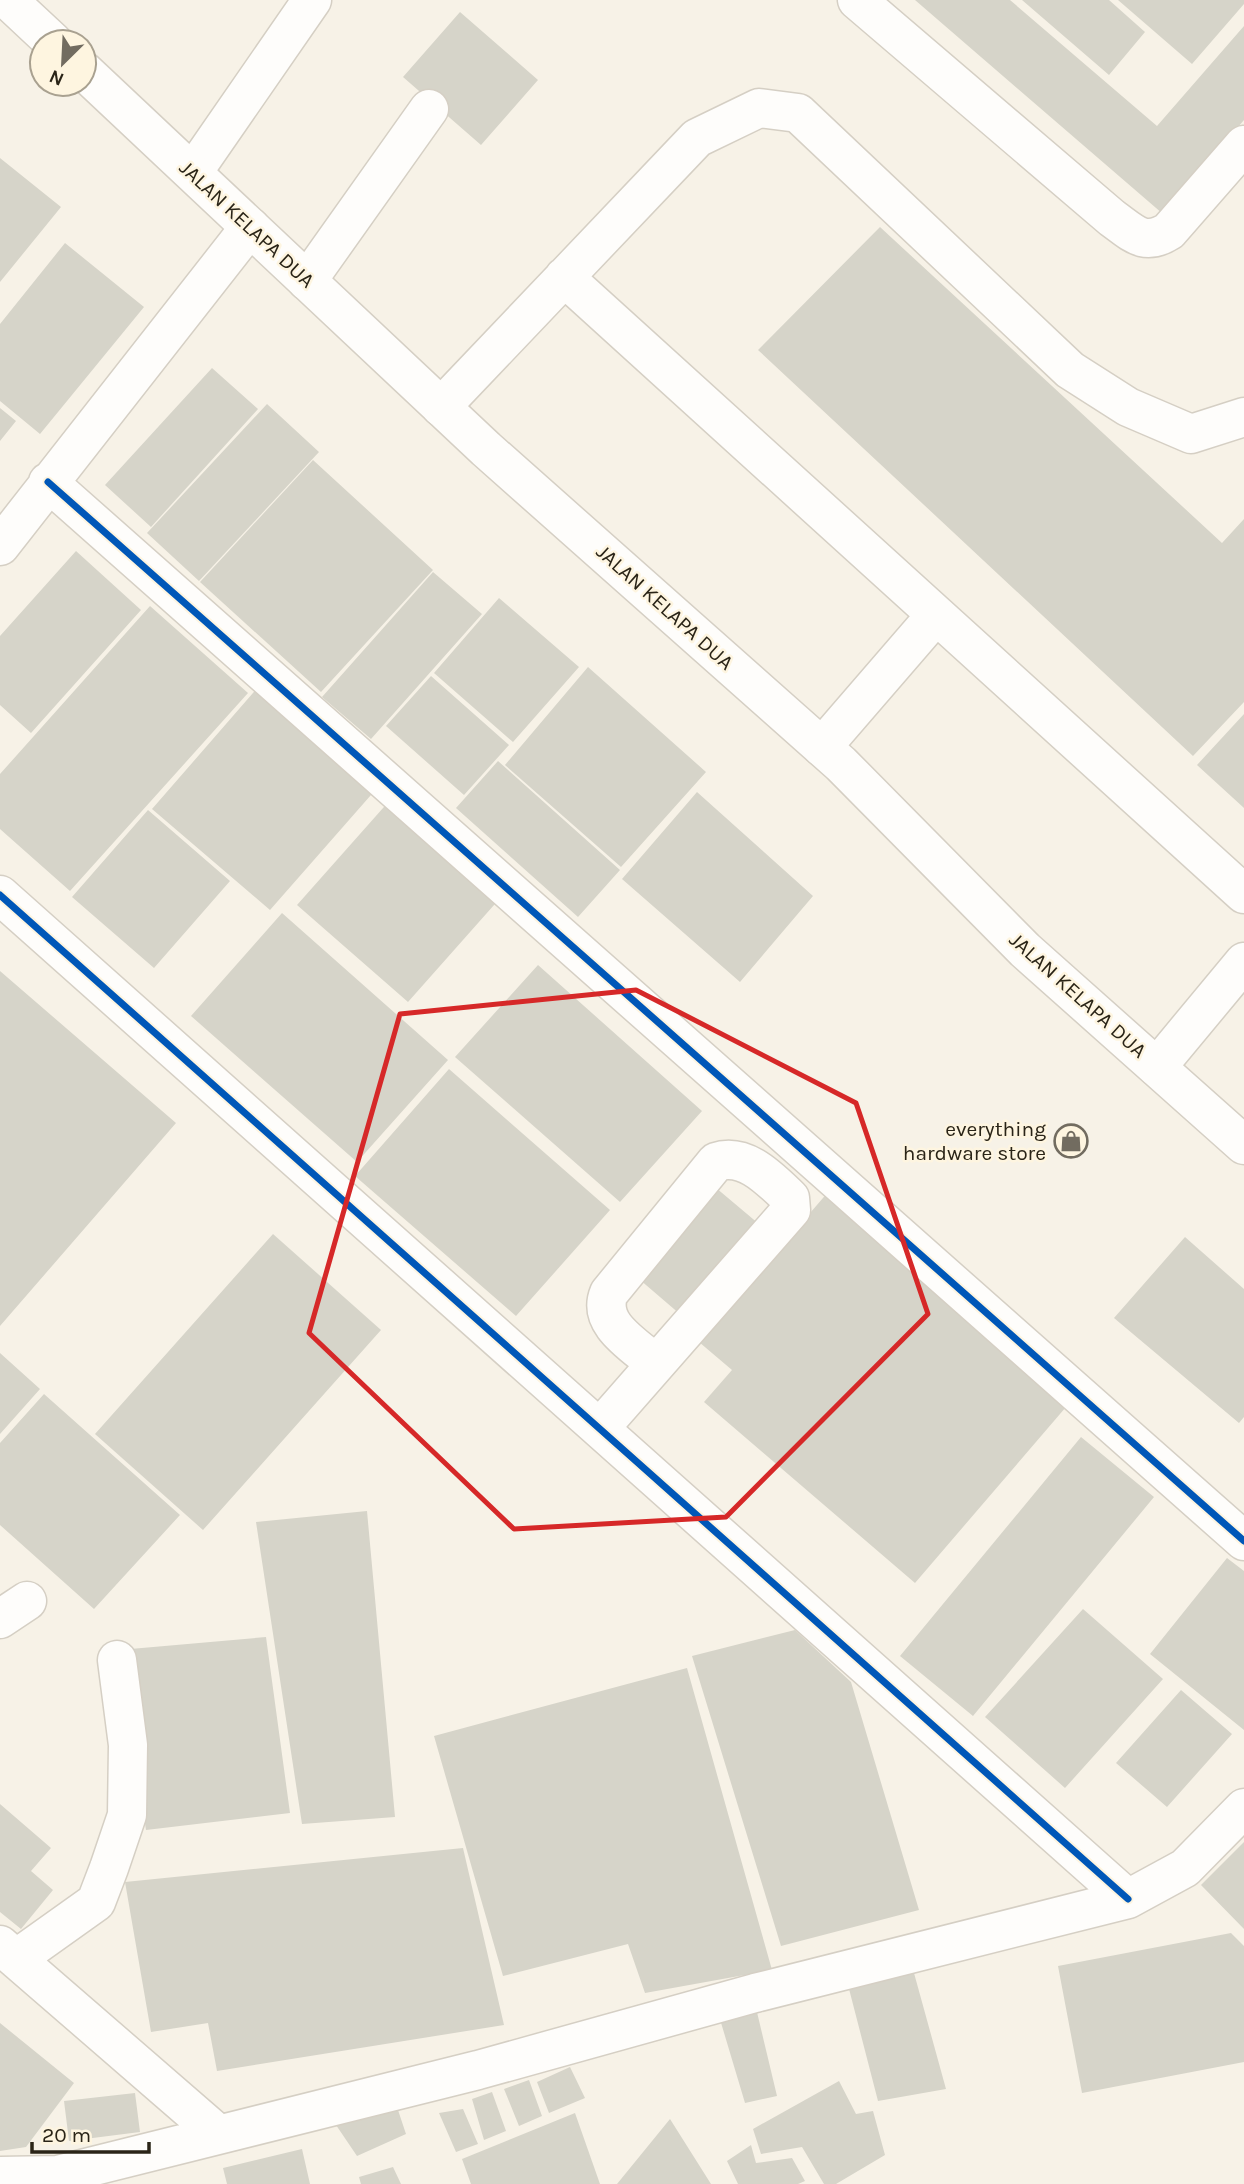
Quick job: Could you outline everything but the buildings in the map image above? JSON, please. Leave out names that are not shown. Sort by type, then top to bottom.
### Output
[{"type":"main road","points":[[0,10],[8,0],[38,28]]},
{"type":"main road","points":[[193,172],[312,0]]},
{"type":"main road","points":[[857,0],[1101,209],[1139,237],[1156,239],[1169,231],[1244,145]]},
{"type":"main road","name":"JALAN KELAPA DUA","points":[[98,84],[441,407],[822,747],[1025,950],[1244,1144]]},
{"type":"main road","points":[[441,407],[697,138],[759,108],[798,113],[1070,370],[1128,407],[1191,434],[1244,417]]},
{"type":"main road","points":[[307,281],[429,109]]},
{"type":"main road","points":[[0,546],[250,228]]},
{"type":"main road","points":[[564,278],[1244,894]]},
{"type":"main road","points":[[48,482],[1244,1541]]},
{"type":"main road","points":[[822,747],[936,615]]},
{"type":"main road","points":[[0,895],[1128,1899]]},
{"type":"main road","points":[[1157,1067],[1244,962]]},
{"type":"main road","points":[[600,1428],[791,1210],[790,1198],[745,1163],[730,1157],[716,1162],[609,1293],[604,1305],[608,1322],[656,1364]]},
{"type":"main road","points":[[117,1660],[128,1745],[127,1815],[109,1868],[96,1902],[8,1952],[218,2134]]},
{"type":"main road","points":[[0,2176],[58,2175],[478,2070],[755,1993],[1128,1899],[1185,1868],[1244,1808]]},
{"type":"highlighted area","points":[[636,990],[856,1103],[928,1314],[726,1517],[514,1529],[309,1333],[400,1014]]},
{"type":"cycle path","points":[[48,482],[1244,1541]]},
{"type":"cycle path","points":[[0,895],[1128,1899]]},
{"type":"place","name":"everything hardware store","points":[[1071,1141]]}]
